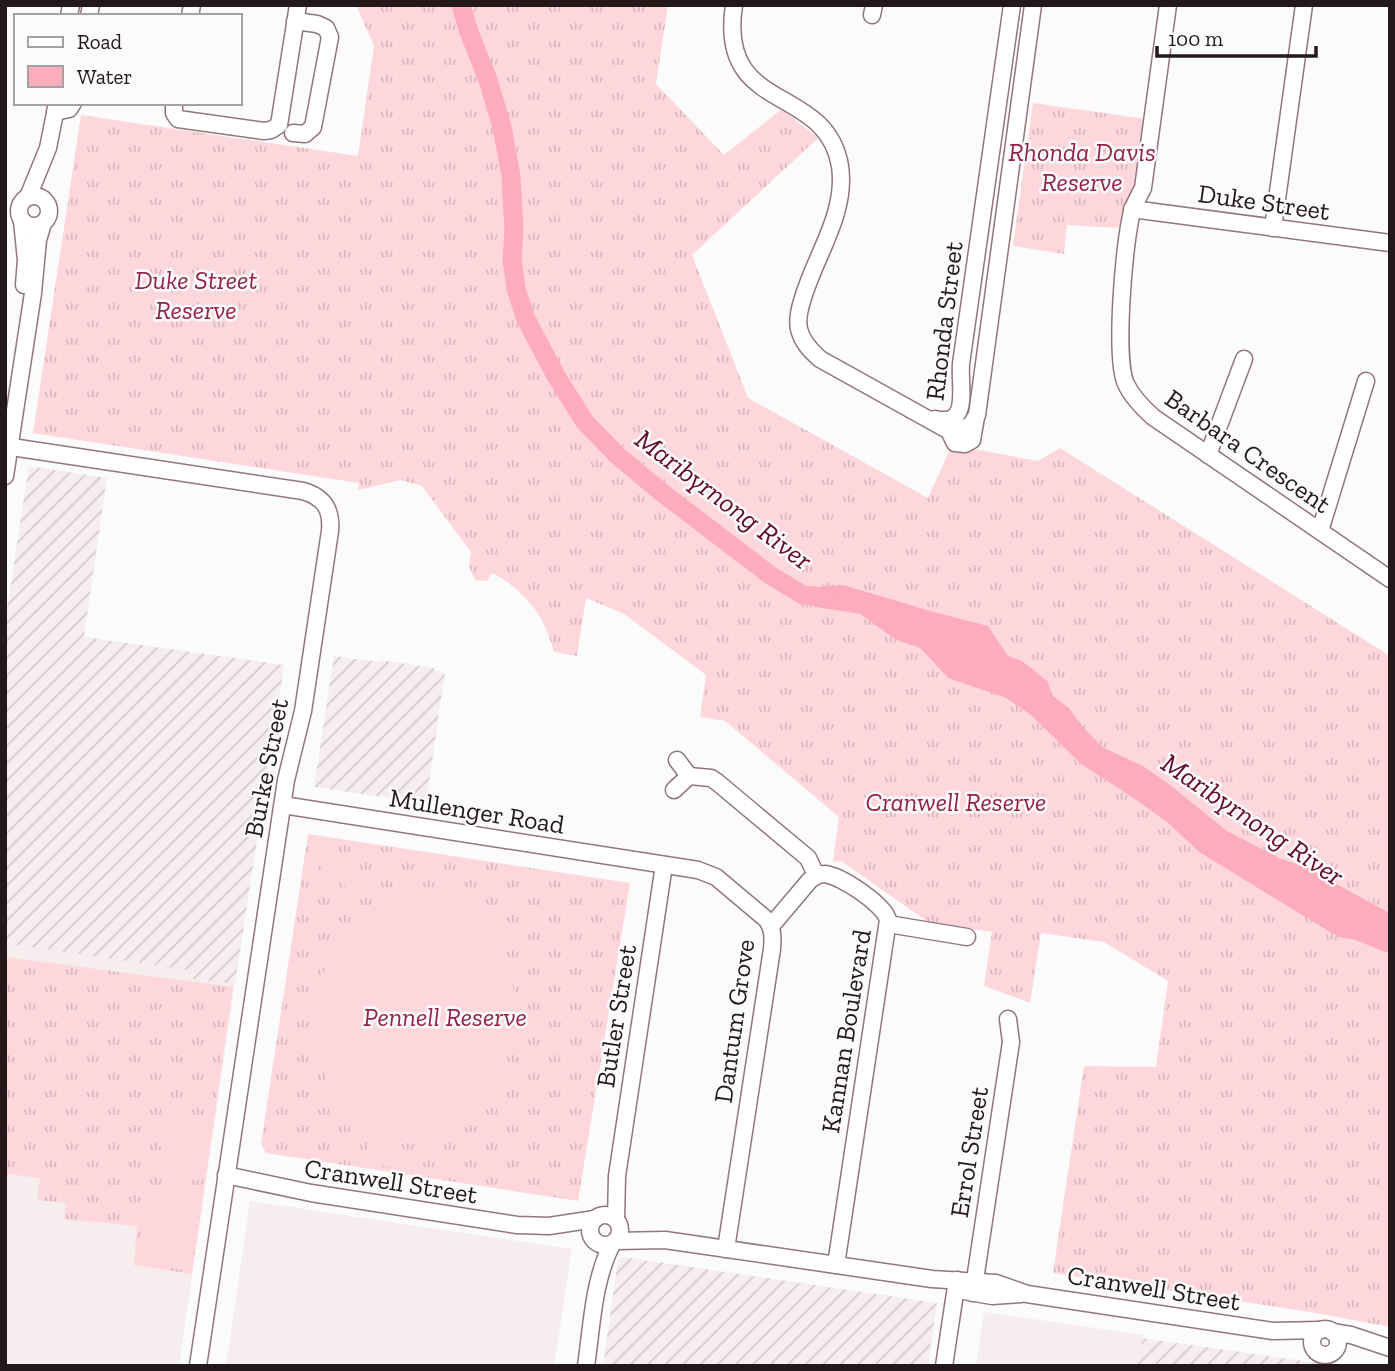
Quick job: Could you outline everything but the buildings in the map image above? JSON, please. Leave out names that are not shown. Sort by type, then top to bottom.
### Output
[{"type":"street","points":[[734,5],[731,34],[735,54],[742,69],[754,82],[804,112],[820,126],[832,143],[839,162],[842,181],[839,206],[807,285],[798,328],[807,347],[820,359],[919,414]]},
{"type":"street","name":"Rhonda Street","points":[[919,414],[951,420],[961,406],[961,364],[1012,5]]},
{"type":"street","name":"Rhonda Street","points":[[919,414],[948,429],[966,429],[977,415],[1033,5]]},
{"type":"street","name":"Barbara Crescent","points":[[1168,5],[1143,188],[1132,209],[1127,234],[1120,347],[1125,383],[1137,402],[1153,417],[1390,579]]},
{"type":"street","points":[[1273,228],[1304,5]]},
{"type":"street","points":[[174,105],[174,113],[178,119],[264,131],[279,125],[297,13],[326,28],[330,37],[313,127],[305,134],[293,133]]},
{"type":"street","points":[[56,108],[69,109],[72,105]]},
{"type":"street","points":[[5,414],[25,277],[16,218],[48,148],[56,108]]},
{"type":"street","points":[[5,476],[33,293],[38,240],[49,212],[44,184],[53,156],[56,108]]},
{"type":"street","points":[[5,200],[38,197],[47,203]]},
{"type":"street","name":"Duke Street","points":[[1132,209],[1390,243]]},
{"type":"street","points":[[16,218],[31,226],[43,223]]},
{"type":"street","points":[[1208,455],[1244,359]]},
{"type":"street","points":[[1320,531],[1366,381]]},
{"type":"street","name":"Burke Street","points":[[8,446],[303,491],[316,495],[329,514],[330,531],[303,712],[283,805],[198,1366]]},
{"type":"street","points":[[677,760],[690,776],[711,778],[717,782],[808,858],[816,875],[771,926]]},
{"type":"street","points":[[674,790],[690,776]]},
{"type":"street","name":"Mullenger Road","points":[[283,805],[664,865]]},
{"type":"street","name":"Dantum Grove","points":[[664,865],[698,870],[716,877],[771,926],[772,949],[726,1249]]},
{"type":"street","name":"Butler Street","points":[[617,1222],[617,1176],[664,865]]},
{"type":"street","name":"Kannan Boulevard","points":[[816,875],[838,877],[868,897],[884,910],[888,924],[836,1265]]},
{"type":"street","points":[[888,924],[967,937]]},
{"type":"street","name":"Errol Street","points":[[974,1287],[1011,1042],[1008,1019]]},
{"type":"street","name":"Cranwell Street","points":[[226,1175],[311,1193],[497,1223],[548,1226],[592,1238]]},
{"type":"street","name":"Butler Street","points":[[597,1217],[617,1176]]},
{"type":"street","points":[[586,1366],[596,1297],[607,1254],[620,1233],[617,1222],[608,1215],[597,1217],[590,1226],[596,1297]]},
{"type":"street","name":"Cranwell Street","points":[[548,1226],[597,1217]]},
{"type":"street","name":"Cranwell Street","points":[[617,1222],[665,1240]]},
{"type":"street","points":[[592,1238],[602,1246],[614,1243]]},
{"type":"street","name":"Cranwell Street","points":[[614,1243],[665,1240],[974,1287],[996,1283],[1027,1294],[1273,1331],[1327,1331],[1351,1335],[1382,1346]]},
{"type":"street","points":[[944,1366],[956,1284]]},
{"type":"street","name":"Cranwell Street","points":[[1273,1331],[1323,1356],[1382,1346]]},
{"type":"street","points":[[1327,1331],[1338,1342],[1323,1356],[1314,1335],[1327,1331]]},
{"type":"shaded area","points":[[29,466],[107,478],[84,637],[284,665],[235,984],[187,978],[188,970],[5,943],[5,622]]},
{"type":"shaded area","points":[[334,656],[380,660],[445,672],[426,803],[314,787]]},
{"type":"shaded area","points":[[5,822],[249,888],[179,1366],[5,1366]]},
{"type":"shaded area","points":[[250,1201],[572,1249],[554,1366],[226,1366]]},
{"type":"shaded area","points":[[623,1257],[937,1303],[928,1366],[603,1366],[618,1260]]},
{"type":"shaded area","points":[[984,1312],[1144,1335],[1139,1366],[976,1366]]},
{"type":"shaded area","points":[[1142,1338],[1339,1366],[1138,1366]]},
{"type":"green space","points":[[356,5],[668,5],[656,84],[724,155],[782,109],[818,138],[692,255],[748,398],[928,498],[952,445],[1038,461],[1060,448],[1390,656],[1390,913],[1340,885],[1268,867],[891,608],[815,607],[860,614],[896,640],[920,648],[948,678],[1006,698],[1031,715],[1081,764],[1167,822],[1199,852],[1338,937],[1355,940],[1390,954],[1390,1327],[1310,1312],[1053,1273],[1084,1066],[1156,1067],[1168,981],[1104,942],[1041,933],[1030,1003],[984,986],[992,932],[928,922],[841,861],[833,862],[839,817],[725,721],[700,717],[706,675],[624,614],[586,598],[577,656],[554,652],[545,627],[524,596],[492,573],[487,581],[475,580],[469,566],[471,552],[422,486],[401,480],[358,490],[359,483],[33,433],[81,115],[358,156],[374,46]]},
{"type":"green space","name":"Rhonda Davis Reserve","points":[[1033,103],[1147,119],[1136,192],[1118,228],[1067,225],[1064,254],[1013,246]]},
{"type":"green space","name":"Pennell Reserve","points":[[308,834],[630,883],[578,1201],[266,1153],[261,1144]]},
{"type":"green space","points":[[318,850],[359,882],[352,892],[311,860]]},
{"type":"green space","points":[[418,887],[463,897],[493,925],[510,966],[513,1013],[504,1060],[483,1102],[451,1131],[407,1143],[388,1141],[371,1134],[344,1110],[327,1080],[318,1047],[316,1011],[323,976],[336,944],[357,916],[384,897]]},
{"type":"green space","points":[[5,957],[233,987],[192,1274],[134,1265],[137,1226],[64,1219],[66,1203],[37,1200],[40,1178],[8,1174],[5,1186]]},
{"type":"green space","points":[[162,1123],[209,1130],[205,1153],[159,1146]]},
{"type":"green space","points":[[369,1144],[415,1151],[412,1170],[366,1163]]},
{"type":"green space","points":[[158,1151],[205,1158],[201,1181],[155,1175]]},
{"type":"green space","points":[[149,1191],[201,1199],[191,1271],[138,1263]]},
{"type":"water","points":[[843,585],[988,626],[1008,656],[1022,661],[1047,681],[1053,696],[1069,708],[1102,747],[1143,766],[1227,831],[1281,859],[1304,866],[1390,913],[1390,954],[1355,940],[1338,937],[1199,852],[1167,822],[1081,764],[1031,715],[1006,698],[948,678],[920,648],[896,640],[860,614],[815,607],[803,595],[823,586]]},
{"type":"waterway","name":"Maribyrnong River","points":[[461,5],[502,127],[511,176],[514,231],[512,259],[516,289],[526,319],[556,376],[585,422],[618,456],[660,491],[770,575],[803,595],[826,597]]},
{"type":"park label","name":"Duke Street Reserve","points":[[196,295]]},
{"type":"park label","name":"Cranwell Reserve","points":[[956,802]]}]
